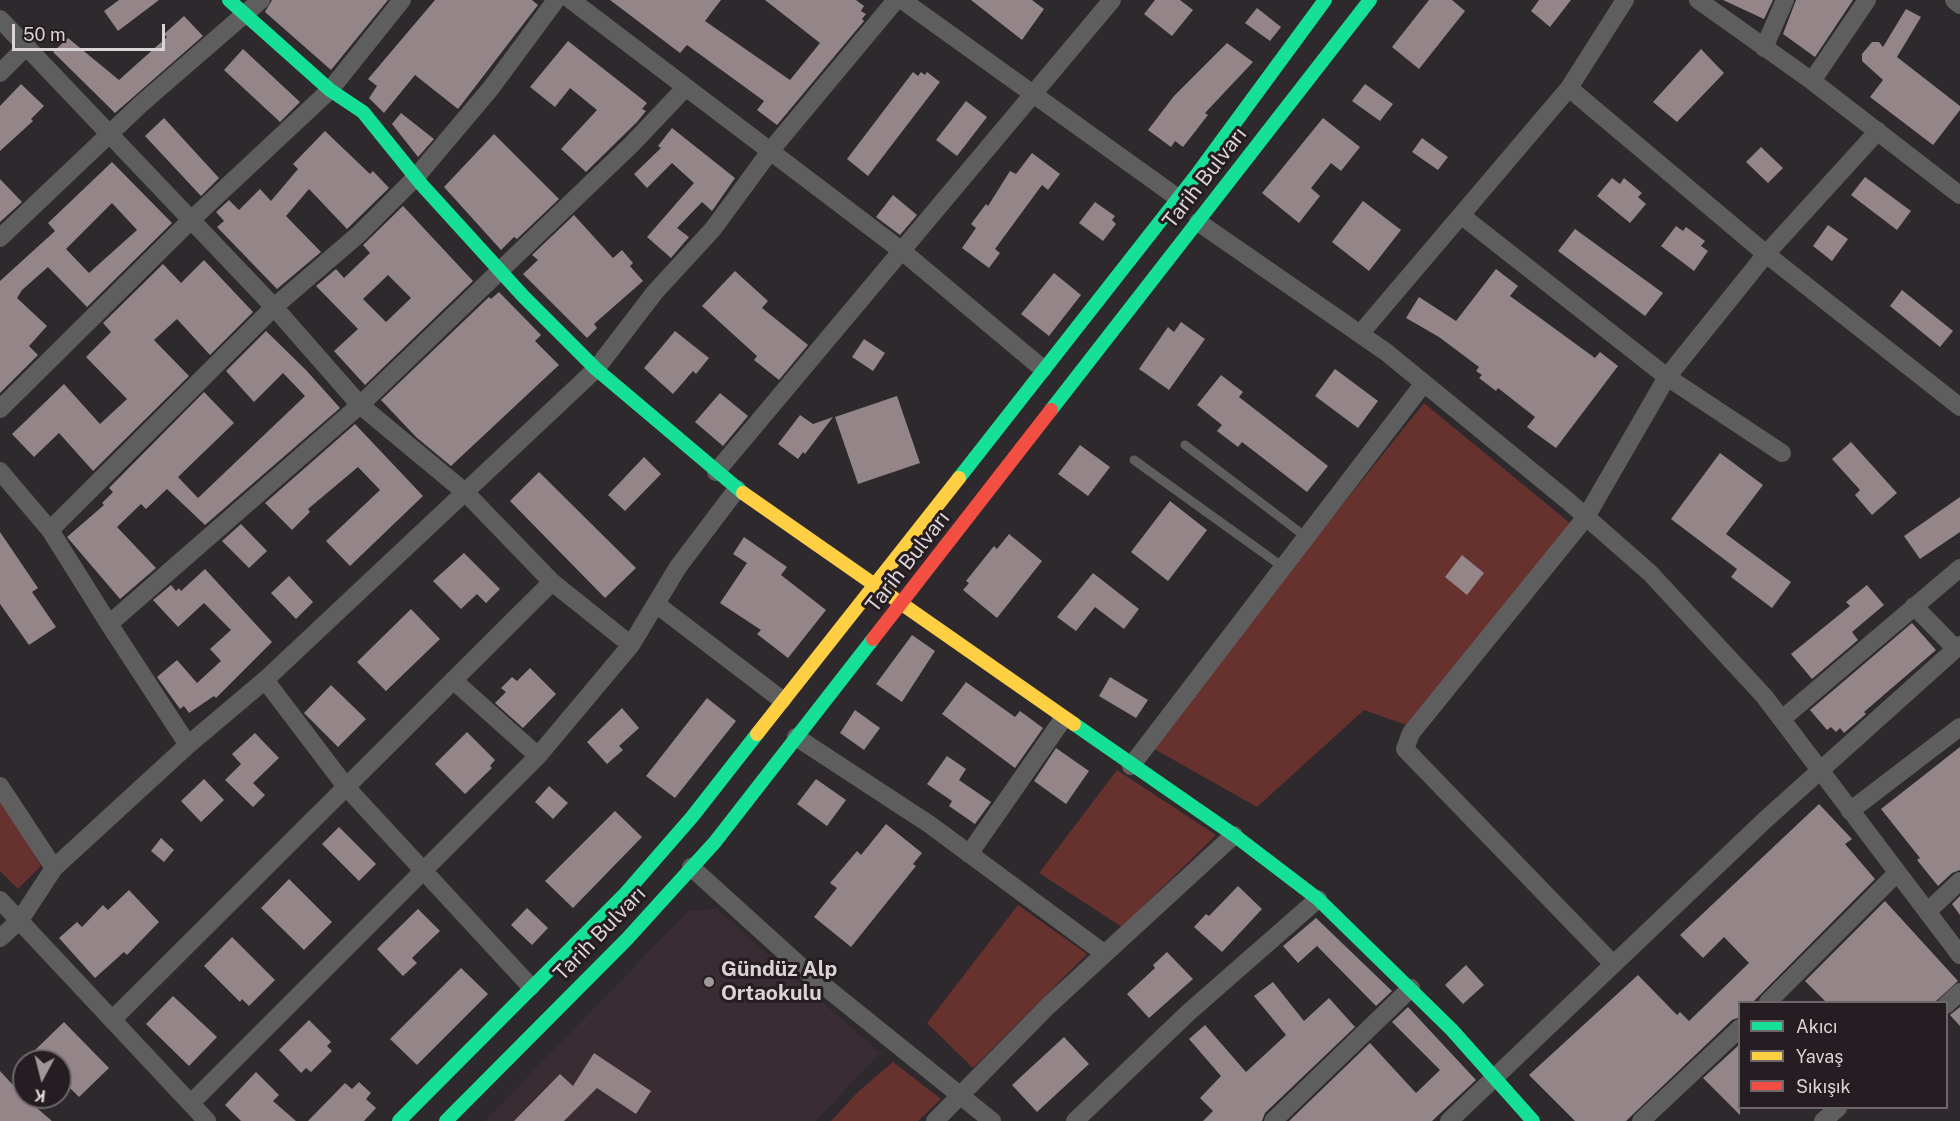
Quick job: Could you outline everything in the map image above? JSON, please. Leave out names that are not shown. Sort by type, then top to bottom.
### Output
[{"type":"main road","points":[[230,0],[330,90],[363,112],[416,177],[499,269],[596,369],[737,489],[1063,719],[1234,835],[1318,899],[1411,988],[1533,1121]]},
{"type":"main road","points":[[399,1121],[624,895],[692,817],[1178,198],[1325,0]]},
{"type":"main road","name":"Tarih Bulvarı","points":[[446,1121],[627,939],[715,842],[901,606],[1370,0]]},
{"type":"street","points":[[0,238],[206,45],[261,0]]},
{"type":"street","points":[[0,409],[191,220],[330,90],[402,0]]},
{"type":"street","points":[[50,530],[274,308],[359,234],[416,177],[491,88],[556,0]]},
{"type":"street","points":[[571,0],[902,251],[1043,369]]},
{"type":"street","points":[[0,938],[20,920],[54,868],[188,745],[266,680],[596,369],[655,292],[713,229],[771,150],[896,0]]},
{"type":"street","points":[[902,0],[1178,198]]},
{"type":"street","points":[[716,472],[1112,0]]},
{"type":"street","points":[[1360,334],[1569,88],[1625,0]]},
{"type":"street","points":[[1698,0],[1812,81],[1960,195]]},
{"type":"street","points":[[1764,48],[1785,0]]},
{"type":"street","points":[[1812,81],[1868,0]]},
{"type":"street","points":[[1954,0],[1960,5]]},
{"type":"street","points":[[0,19],[25,48],[110,133],[274,308],[360,405],[466,493],[552,582],[631,645]]},
{"type":"street","points":[[0,73],[25,48]]},
{"type":"street","points":[[109,624],[360,405],[499,269],[632,144],[686,87]]},
{"type":"street","points":[[1569,88],[1766,254],[1960,407]]},
{"type":"street","points":[[1612,963],[1405,749],[1411,733],[1586,517],[1667,377],[1766,254],[1878,131]]},
{"type":"street","points":[[1462,216],[1667,377],[1782,453]]},
{"type":"street","points":[[1198,222],[1360,334],[1424,383],[1650,573],[1720,647],[1782,719],[1960,955]]},
{"type":"street","points":[[1131,766],[1424,383]]},
{"type":"street","points":[[0,471],[50,530],[188,745]]},
{"type":"street","points":[[192,1102],[538,756],[631,645],[678,567],[737,489]]},
{"type":"street","points":[[1782,719],[1960,568]]},
{"type":"street","points":[[112,1020],[552,582]]},
{"type":"street","points":[[656,604],[782,700]]},
{"type":"street","points":[[1449,1121],[1612,963],[1820,770],[1958,647],[1914,606]]},
{"type":"street","points":[[266,680],[347,788],[531,987]]},
{"type":"street","points":[[453,680],[538,756]]},
{"type":"street","points":[[969,854],[1063,719]]},
{"type":"street","points":[[1850,811],[1960,727]]},
{"type":"street","points":[[796,737],[969,854],[1105,954]]},
{"type":"street","points":[[0,786],[54,868]]},
{"type":"street","points":[[935,1121],[1048,1006],[1234,835]]},
{"type":"street","points":[[692,867],[808,973],[992,1121]]},
{"type":"street","points":[[1769,1001],[1897,873]]},
{"type":"street","points":[[1927,912],[1960,881]]},
{"type":"street","points":[[1075,1121],[1189,1012],[1318,899]]},
{"type":"street","points":[[0,900],[192,1102],[207,1121]]},
{"type":"street","points":[[1273,1121],[1411,988]]},
{"type":"street","points":[[1948,1004],[1960,992]]},
{"type":"street","points":[[1641,1121],[1738,1030]]},
{"type":"street","points":[[1823,1121],[1836,1109]]},
{"type":"lane","points":[[1185,445],[1306,537]]},
{"type":"lane","points":[[1134,460],[1283,567]]},
{"type":"shaded area","points":[[1424,403],[1571,524],[1409,726],[1364,710],[1257,807],[1149,746]]},
{"type":"shaded area","points":[[1117,770],[1216,835],[1122,927],[1039,873]]},
{"type":"shaded area","points":[[0,796],[41,866],[18,889],[0,871]]},
{"type":"shaded area","points":[[1018,905],[1087,954],[973,1068],[927,1023]]},
{"type":"shaded area","name":"Gündüz Alp Ortaokulu","points":[[717,909],[880,1053],[816,1121],[485,1121],[688,911]]},
{"type":"shaded area","points":[[893,1062],[941,1099],[918,1121],[831,1121],[859,1091]]},
{"type":"building","points":[[119,0],[159,0],[118,31],[104,11]]},
{"type":"building","points":[[272,0],[388,0],[331,70],[265,12]]},
{"type":"building","points":[[435,0],[532,0],[538,5],[458,109],[415,75],[384,113],[369,98],[377,86],[368,79]]},
{"type":"building","points":[[610,0],[721,0],[705,21],[790,80],[820,43],[765,0],[856,0],[864,6],[861,11],[866,14],[862,19],[864,21],[777,125],[757,110],[764,101],[687,45],[680,53]]},
{"type":"building","points":[[971,0],[1032,0],[1044,9],[1022,40]]},
{"type":"building","points":[[1155,0],[1180,0],[1193,10],[1172,36],[1144,14]]},
{"type":"building","points":[[1429,0],[1452,0],[1465,11],[1419,69],[1392,47]]},
{"type":"building","points":[[1539,0],[1571,0],[1550,27],[1531,11]]},
{"type":"building","points":[[1723,0],[1773,0],[1764,19]]},
{"type":"building","points":[[1796,0],[1853,0],[1815,57],[1783,34]]},
{"type":"building","points":[[1257,8],[1281,27],[1270,41],[1245,23]]},
{"type":"building","points":[[1906,9],[1921,17],[1897,57],[1960,106],[1960,110],[1933,145],[1870,97],[1883,80],[1862,61],[1862,54],[1872,42],[1879,42],[1883,47]]},
{"type":"building","points":[[184,16],[203,36],[115,113],[53,52],[68,38],[119,80],[167,37],[164,34]]},
{"type":"building","points":[[568,41],[647,103],[642,109],[646,111],[637,122],[586,172],[561,149],[597,110],[570,88],[555,107],[530,87]]},
{"type":"building","points":[[1227,43],[1253,62],[1205,113],[1208,115],[1183,147],[1175,141],[1171,147],[1148,130],[1174,96]]},
{"type":"building","points":[[243,49],[300,102],[280,122],[224,70]]},
{"type":"building","points":[[1701,49],[1724,73],[1677,122],[1653,102]]},
{"type":"building","points":[[913,72],[918,76],[921,72],[925,75],[927,72],[940,82],[868,176],[847,159]]},
{"type":"building","points":[[21,84],[44,106],[31,119],[33,121],[0,151],[0,106]]},
{"type":"building","points":[[1365,84],[1393,104],[1380,121],[1352,101]]},
{"type":"building","points":[[966,101],[987,117],[957,156],[936,140]]},
{"type":"building","points":[[401,113],[434,139],[418,157],[392,124]]},
{"type":"building","points":[[164,118],[219,178],[201,196],[145,136]]},
{"type":"building","points":[[1323,118],[1360,147],[1341,171],[1331,163],[1311,188],[1320,196],[1299,223],[1262,193]]},
{"type":"building","points":[[672,128],[735,178],[712,211],[702,202],[677,228],[689,237],[671,258],[647,237],[694,183],[672,163],[647,188],[634,174],[661,148],[658,146]]},
{"type":"building","points":[[325,131],[370,174],[373,171],[389,188],[347,229],[309,189],[286,216],[321,252],[277,289],[217,227],[224,221],[216,212],[229,200],[239,210],[260,189],[271,201],[298,169],[293,164]]},
{"type":"building","points":[[494,134],[559,199],[517,239],[514,237],[501,250],[444,187]]},
{"type":"building","points":[[1422,138],[1448,157],[1438,170],[1412,152]]},
{"type":"building","points":[[1761,147],[1783,168],[1768,183],[1746,162]]},
{"type":"building","points":[[1032,153],[1060,174],[1048,190],[1042,185],[995,249],[1000,253],[989,268],[962,248],[976,228],[971,224],[986,204],[988,206],[1010,171],[1016,174]]},
{"type":"building","points":[[112,162],[172,223],[87,307],[48,267],[22,290],[17,298],[47,326],[29,346],[38,355],[0,393],[0,281],[55,231],[48,223]],"holes":[[[112,203],[137,230],[89,273],[66,249]]]},
{"type":"building","points":[[1865,177],[1911,211],[1897,230],[1851,195]]},
{"type":"building","points":[[1612,178],[1620,184],[1624,178],[1642,193],[1638,197],[1646,204],[1630,223],[1597,196]]},
{"type":"building","points":[[0,179],[22,202],[0,222]]},
{"type":"building","points":[[893,195],[917,215],[900,235],[876,217]]},
{"type":"building","points":[[1363,201],[1401,230],[1369,271],[1332,242]]},
{"type":"building","points":[[1095,202],[1115,216],[1112,220],[1116,224],[1103,241],[1079,223]]},
{"type":"building","points":[[403,206],[473,281],[365,385],[334,351],[358,329],[316,286],[336,269],[344,278],[370,253],[363,245]],"holes":[[[388,275],[411,298],[386,322],[363,299]]]},
{"type":"building","points":[[574,215],[613,258],[622,250],[633,263],[630,266],[643,281],[594,324],[597,328],[587,338],[523,274],[538,260],[532,255]]},
{"type":"building","points":[[1828,225],[1848,239],[1832,261],[1813,246]]},
{"type":"building","points":[[1676,226],[1683,231],[1686,227],[1705,241],[1701,246],[1708,251],[1694,271],[1661,246]]},
{"type":"building","points":[[1575,229],[1663,293],[1645,316],[1558,251]]},
{"type":"building","points":[[204,260],[253,312],[210,355],[177,319],[154,340],[189,376],[93,471],[59,433],[34,457],[12,434],[64,384],[100,424],[127,399],[86,357],[111,332],[103,323],[163,264],[181,283]]},
{"type":"building","points":[[1496,269],[1518,286],[1510,296],[1595,358],[1600,352],[1618,366],[1556,448],[1527,427],[1535,417],[1498,388],[1496,391],[1479,378],[1482,375],[1476,371],[1479,367],[1439,337],[1406,318],[1419,297],[1456,321]]},
{"type":"building","points":[[735,271],[768,301],[762,308],[808,345],[779,380],[754,360],[757,356],[702,306]]},
{"type":"building","points":[[1054,273],[1081,295],[1049,336],[1021,314]]},
{"type":"building","points":[[1902,290],[1953,331],[1940,347],[1890,306]]},
{"type":"building","points":[[499,292],[541,335],[535,341],[559,365],[451,466],[416,437],[381,400],[489,297],[491,299]]},
{"type":"building","points":[[1181,322],[1205,339],[1169,390],[1139,369],[1168,327],[1174,332]]},
{"type":"building","points":[[266,331],[306,370],[340,408],[205,525],[167,489],[146,509],[141,504],[117,527],[156,568],[120,599],[67,537],[104,505],[102,503],[113,492],[109,488],[204,392],[234,423],[178,477],[198,498],[305,396],[283,373],[254,402],[226,371]]},
{"type":"building","points":[[675,331],[709,358],[696,374],[693,371],[673,394],[644,368]]},
{"type":"building","points":[[864,339],[885,353],[873,371],[852,357]]},
{"type":"building","points":[[1335,369],[1378,401],[1358,428],[1315,396]]},
{"type":"building","points":[[1221,375],[1243,392],[1239,397],[1328,466],[1307,492],[1242,442],[1238,447],[1217,431],[1222,425],[1197,405]]},
{"type":"building","points":[[720,393],[748,416],[723,446],[695,422]]},
{"type":"building","points":[[897,396],[920,463],[858,484],[835,417]]},
{"type":"building","points":[[800,415],[813,424],[833,417],[805,454],[803,452],[798,459],[778,444]]},
{"type":"building","points":[[355,424],[423,496],[350,566],[326,541],[380,490],[358,467],[308,509],[310,512],[292,530],[265,503]]},
{"type":"building","points":[[1851,442],[1897,493],[1872,515],[1855,495],[1860,490],[1832,459]]},
{"type":"building","points":[[1080,445],[1110,467],[1088,496],[1058,474]]},
{"type":"building","points":[[1720,453],[1763,485],[1726,534],[1791,582],[1772,608],[1731,577],[1737,569],[1671,519]]},
{"type":"building","points":[[644,457],[661,474],[625,511],[608,495]]},
{"type":"building","points":[[539,472],[636,568],[605,598],[510,501]]},
{"type":"building","points":[[1960,497],[1960,532],[1920,559],[1904,536]]},
{"type":"building","points":[[1170,501],[1207,530],[1168,581],[1131,552]]},
{"type":"building","points":[[241,524],[267,551],[249,568],[222,541]]},
{"type":"building","points":[[0,532],[38,588],[32,592],[56,627],[29,645],[0,604]]},
{"type":"building","points":[[1009,534],[1042,561],[997,618],[963,590],[969,583],[966,581],[994,546],[997,549]]},
{"type":"building","points":[[744,537],[787,567],[781,575],[826,610],[788,658],[757,634],[761,630],[720,603],[747,563],[733,554]]},
{"type":"building","points":[[464,553],[500,589],[486,603],[477,594],[461,609],[433,581]]},
{"type":"building","points":[[1462,555],[1484,573],[1467,595],[1445,577]]},
{"type":"building","points":[[205,569],[272,642],[216,698],[214,696],[189,713],[184,706],[180,709],[157,677],[177,660],[197,683],[221,661],[210,649],[231,630],[204,603],[178,627],[153,600],[171,585],[176,591],[179,588],[181,591]]},
{"type":"building","points":[[1093,573],[1139,609],[1124,629],[1095,607],[1076,631],[1057,617]]},
{"type":"building","points":[[289,576],[313,602],[296,619],[271,593]]},
{"type":"building","points":[[1867,585],[1884,605],[1852,632],[1858,640],[1812,679],[1791,654],[1850,606],[1846,602]]},
{"type":"building","points":[[411,609],[440,639],[386,691],[357,662]]},
{"type":"building","points":[[1912,623],[1936,650],[1864,712],[1866,714],[1844,733],[1840,728],[1836,732],[1831,727],[1827,730],[1810,710]]},
{"type":"building","points":[[912,635],[935,651],[902,702],[876,684]]},
{"type":"building","points":[[530,668],[556,694],[523,728],[495,703],[506,692],[501,688],[512,677],[517,681]]},
{"type":"building","points":[[1110,677],[1148,700],[1136,718],[1099,696]]},
{"type":"building","points":[[966,682],[1015,717],[1020,711],[1043,728],[1015,768],[942,714]]},
{"type":"building","points":[[331,685],[366,719],[338,747],[304,713]]},
{"type":"building","points":[[707,698],[736,721],[675,798],[646,776]]},
{"type":"building","points":[[622,708],[639,728],[619,746],[623,750],[607,764],[587,742]]},
{"type":"building","points":[[855,710],[880,728],[864,750],[840,733]]},
{"type":"building","points":[[467,732],[495,760],[490,766],[492,768],[465,794],[435,764]]},
{"type":"building","points":[[255,733],[279,758],[253,783],[265,795],[253,807],[225,780],[241,764],[232,754]]},
{"type":"building","points":[[1960,747],[1960,870],[1952,873],[1938,886],[1917,860],[1920,858],[1881,809]]},
{"type":"building","points":[[1056,748],[1089,771],[1066,804],[1034,781]]},
{"type":"building","points":[[947,756],[966,769],[959,780],[991,802],[975,824],[949,806],[952,801],[927,784]]},
{"type":"building","points":[[204,779],[224,800],[201,822],[181,801]]},
{"type":"building","points":[[816,779],[846,800],[827,826],[797,804]]},
{"type":"building","points":[[549,786],[568,803],[553,819],[535,802]]},
{"type":"building","points":[[1819,804],[1852,839],[1845,844],[1875,879],[1754,1001],[1738,1001],[1738,1018],[1732,1020],[1626,1121],[1575,1121],[1529,1075],[1638,975],[1677,1015],[1680,1012],[1689,1021],[1749,963],[1724,937],[1703,958],[1680,935]]},
{"type":"building","points":[[615,811],[642,837],[573,908],[545,881]]},
{"type":"building","points":[[886,824],[922,853],[913,864],[916,866],[851,947],[814,917],[837,888],[830,883],[857,851],[861,855]]},
{"type":"building","points":[[339,827],[376,864],[359,881],[322,844]]},
{"type":"building","points":[[161,838],[174,850],[164,862],[151,851]]},
{"type":"building","points":[[289,879],[332,922],[304,950],[261,908]]},
{"type":"building","points":[[1238,886],[1262,909],[1222,952],[1194,927],[1206,914],[1209,916]]},
{"type":"building","points":[[129,890],[159,922],[127,955],[124,952],[95,978],[59,938],[77,922],[82,927],[103,905],[108,910]]},
{"type":"building","points":[[1960,896],[1960,915],[1952,904]]},
{"type":"building","points":[[1885,901],[1958,981],[1936,1001],[1825,1001],[1805,981]]},
{"type":"building","points":[[527,908],[548,928],[532,945],[511,925]]},
{"type":"building","points":[[418,909],[440,931],[412,958],[417,963],[403,976],[377,949]]},
{"type":"building","points":[[1316,918],[1392,991],[1376,1006],[1317,946],[1298,963],[1283,946]]},
{"type":"building","points":[[232,937],[275,980],[249,1006],[242,999],[240,1002],[204,966]]},
{"type":"building","points":[[1167,952],[1193,979],[1149,1018],[1127,994],[1155,968],[1153,965]]},
{"type":"building","points":[[1466,965],[1484,985],[1463,1004],[1445,985]]},
{"type":"building","points":[[461,968],[488,994],[417,1065],[390,1039]]},
{"type":"building","points":[[1273,982],[1304,1021],[1329,998],[1355,1027],[1265,1113],[1262,1121],[1203,1121],[1213,1111],[1200,1098],[1221,1076],[1189,1039],[1205,1025],[1246,1072],[1286,1035],[1254,996]]},
{"type":"building","points":[[173,996],[217,1037],[189,1066],[146,1024]]},
{"type":"building","points":[[1408,1007],[1476,1080],[1432,1121],[1289,1121],[1370,1043],[1416,1093],[1440,1070],[1392,1022]]},
{"type":"building","points":[[1960,1007],[1960,1026],[1950,1015]]},
{"type":"building","points":[[309,1020],[331,1042],[327,1046],[332,1051],[311,1072],[306,1068],[301,1073],[279,1050]]},
{"type":"building","points":[[64,1022],[109,1068],[79,1097],[72,1090],[72,1049],[36,1049]]},
{"type":"building","points":[[1064,1037],[1089,1064],[1037,1112],[1012,1085]]},
{"type":"building","points":[[1738,1046],[1738,1109],[1740,1109],[1740,1115],[1703,1078]]},
{"type":"building","points":[[594,1053],[651,1091],[636,1114],[597,1088],[564,1121],[514,1121],[560,1074],[573,1086]]},
{"type":"building","points":[[0,1071],[12,1084],[12,1109],[38,1109],[52,1121],[0,1121]]},
{"type":"building","points":[[256,1072],[279,1095],[273,1101],[296,1121],[241,1121],[225,1105]]},
{"type":"building","points":[[359,1082],[371,1093],[366,1099],[376,1108],[364,1121],[308,1121],[345,1083],[352,1089]]},
{"type":"traffic: fast","points":[[229,0],[330,90],[363,112],[422,185],[523,296],[596,369],[743,493]]},
{"type":"traffic: fast","points":[[959,478],[1198,173],[1325,0]]},
{"type":"traffic: fast","points":[[1051,410],[1370,0]]},
{"type":"traffic: fast","points":[[446,1121],[627,939],[715,842],[873,639]]},
{"type":"traffic: fast","points":[[1074,724],[1234,835],[1318,899],[1452,1030],[1533,1121]]},
{"type":"traffic: fast","points":[[399,1121],[624,895],[692,817],[757,734]]},
{"type":"traffic: slow","points":[[757,734],[959,478]]},
{"type":"traffic: slow","points":[[743,493],[1074,724]]},
{"type":"traffic: jam","points":[[873,639],[1051,410]]},
{"type":"place","name":"Gündüz Alp Ortaokulu","points":[[709,982]]}]
